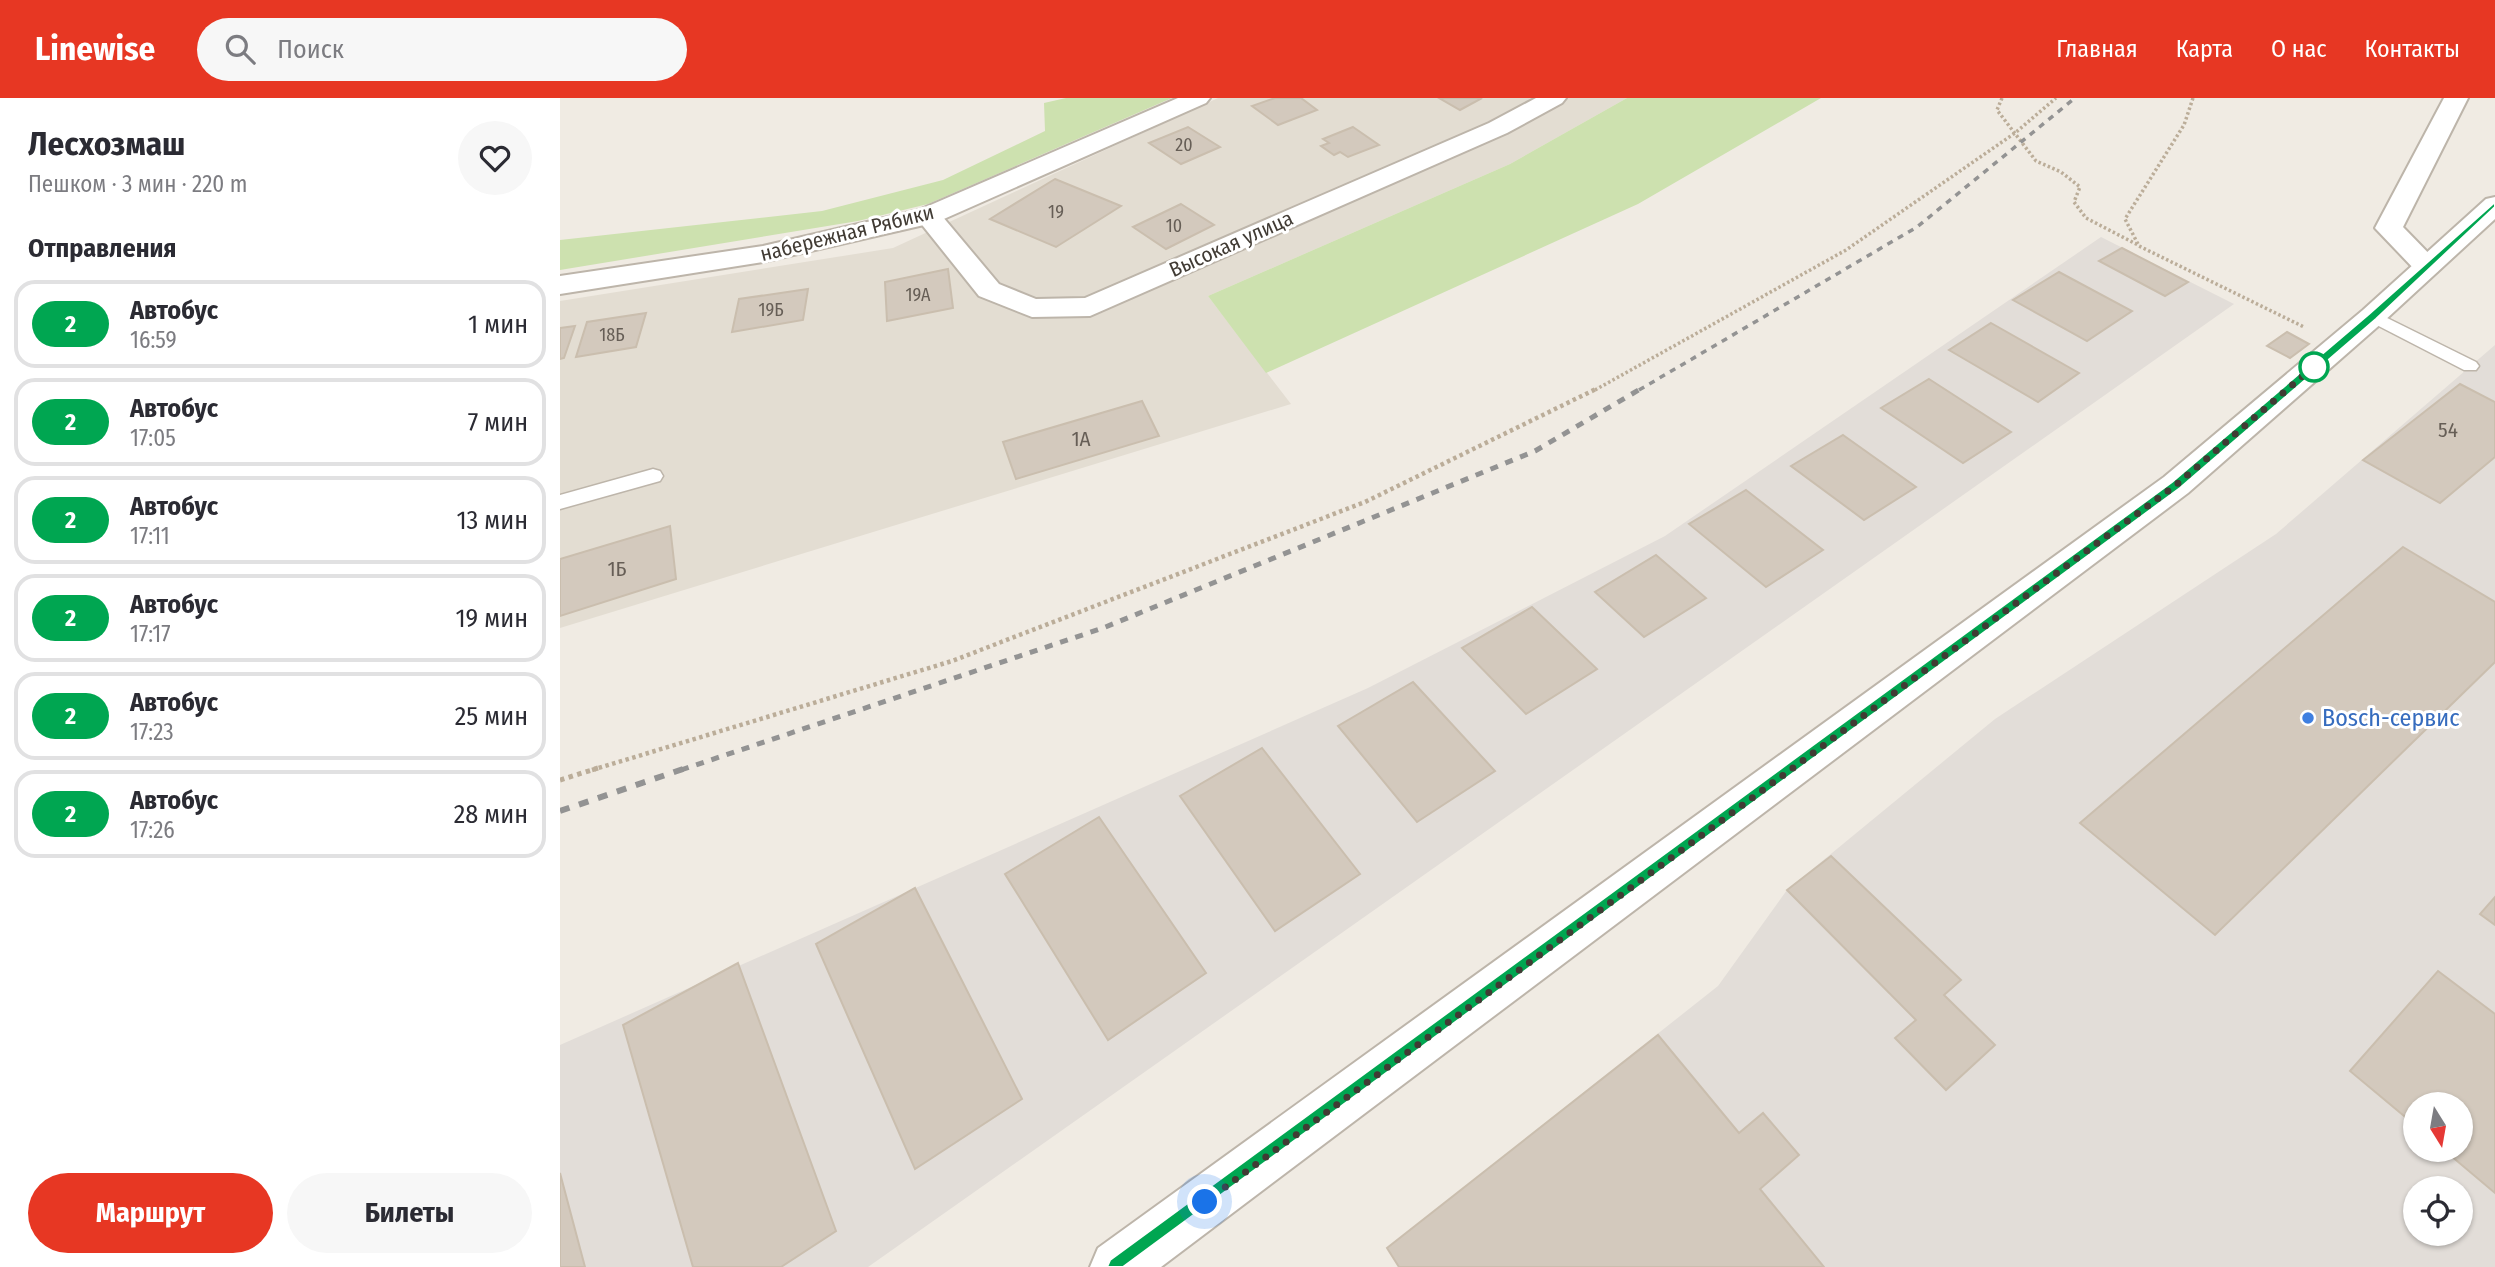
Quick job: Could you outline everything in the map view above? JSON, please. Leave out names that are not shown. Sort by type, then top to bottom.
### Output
[{"type":"street","name":"набережная Рябики","points":[[560,285],[763,254],[928,216],[1198,98]]},
{"type":"street","name":"Высокая улица","points":[[928,216],[989,290],[1032,308],[1090,307],[1242,237],[1498,128],[1554,98]]},
{"type":"street","points":[[2427,266],[2389,228],[2456,98]]},
{"type":"street","points":[[1117,1267],[2176,485],[2340,345],[2495,205]]},
{"type":"lane","points":[[2373,316],[2470,366]]},
{"type":"lane","points":[[560,502],[653,476]]},
{"type":"path","points":[[2002,98],[1997,110],[2036,161],[2061,172],[2080,187],[2074,202],[2086,218],[2340,345]]},
{"type":"path","points":[[560,780],[952,661],[1365,502],[1589,393],[1846,250],[2015,133],[2056,98]]},
{"type":"path","points":[[2138,246],[2125,219],[2144,194],[2160,161],[2185,128],[2193,98]]},
{"type":"shaded area","points":[[1218,98],[1627,98],[1510,164],[1208,296],[1291,404],[560,628],[560,301],[893,248]]},
{"type":"shaded area","points":[[2101,237],[2234,304],[868,1267],[560,1267],[560,1045],[1368,688],[1665,536]]},
{"type":"shaded area","points":[[2495,345],[2495,1267],[1399,1267],[1387,1248],[1718,986],[1787,890],[1995,719],[2276,534]]},
{"type":"green space","points":[[1066,98],[1172,98],[928,204],[858,221],[560,270],[560,240],[822,211],[943,180],[1045,131],[1044,103]]},
{"type":"green space","points":[[1627,98],[1821,98],[1638,204],[1266,373],[1208,296],[1510,164]]},
{"type":"building","points":[[1275,98],[1301,98],[1317,110],[1278,125],[1252,106]]},
{"type":"building","points":[[1439,98],[1482,98],[1460,110]]},
{"type":"building","points":[[1188,127],[1220,147],[1181,164],[1149,143]]},
{"type":"building","points":[[1353,127],[1379,145],[1348,157],[1340,152],[1334,155],[1321,146],[1329,143],[1323,139]]},
{"type":"building","points":[[1055,179],[1121,206],[1056,247],[990,219]]},
{"type":"building","points":[[1181,204],[1214,225],[1166,249],[1133,227]]},
{"type":"building","points":[[2122,248],[2188,282],[2165,296],[2099,261]]},
{"type":"building","points":[[948,269],[953,308],[887,321],[885,282]]},
{"type":"building","points":[[2059,272],[2132,311],[2087,341],[2013,300]]},
{"type":"building","points":[[808,289],[803,320],[732,332],[739,299]]},
{"type":"building","points":[[646,313],[636,347],[576,357],[587,322]]},
{"type":"building","points":[[1991,323],[2079,373],[2038,402],[1949,350]]},
{"type":"building","points":[[575,326],[564,358],[560,359],[560,328]]},
{"type":"building","points":[[2287,332],[2309,344],[2290,358],[2267,346]]},
{"type":"building","points":[[1929,379],[2011,432],[1963,463],[1881,408]]},
{"type":"building","points":[[2460,384],[2495,402],[2495,457],[2440,503],[2363,460]]},
{"type":"building","points":[[1142,401],[1159,436],[1016,479],[1003,442]]},
{"type":"building","points":[[1843,435],[1916,487],[1864,520],[1791,466]]},
{"type":"building","points":[[1746,490],[1823,550],[1766,587],[1689,524]]},
{"type":"building","points":[[670,526],[676,579],[560,616],[560,559]]},
{"type":"building","points":[[2403,547],[2495,602],[2495,662],[2215,935],[2080,823]]},
{"type":"building","points":[[1656,555],[1706,598],[1644,637],[1595,592]]},
{"type":"building","points":[[1532,607],[1597,669],[1526,714],[1462,648]]},
{"type":"building","points":[[1413,682],[1495,771],[1417,822],[1338,726]]},
{"type":"building","points":[[1262,748],[1360,874],[1275,931],[1180,796]]},
{"type":"building","points":[[1099,817],[1206,973],[1108,1040],[1005,874]]},
{"type":"building","points":[[1831,856],[1961,980],[1944,995],[1995,1045],[1946,1090],[1895,1038],[1916,1020],[1787,890]]},
{"type":"building","points":[[915,888],[1022,1099],[915,1169],[816,944]]},
{"type":"building","points":[[2495,897],[2495,925],[2480,914]]},
{"type":"building","points":[[738,963],[836,1231],[781,1267],[693,1267],[623,1025]]},
{"type":"building","points":[[2438,971],[2495,1014],[2495,1193],[2458,1162],[2473,1162],[2473,1092],[2403,1092],[2403,1115],[2350,1071]]},
{"type":"building","points":[[1658,1035],[1739,1133],[1763,1113],[1799,1155],[1760,1189],[1824,1267],[1399,1267],[1387,1248]]},
{"type":"building","points":[[560,1173],[585,1267],[560,1267]]},
{"type":"railway","points":[[1639,390],[1917,227],[2075,98]]},
{"type":"railway","points":[[681,770],[1103,628],[1535,451],[1642,388]]},
{"type":"railway","points":[[560,811],[686,768]]},
{"type":"bus line","name":"2","points":[[1117,1267],[2176,485],[2373,316],[2495,205]]},
{"type":"place","name":"Bosch-сервис","points":[[2308,718]]},
{"type":"route","points":[[1205,1202],[2176,485],[2319,362],[2314,367]]}]
